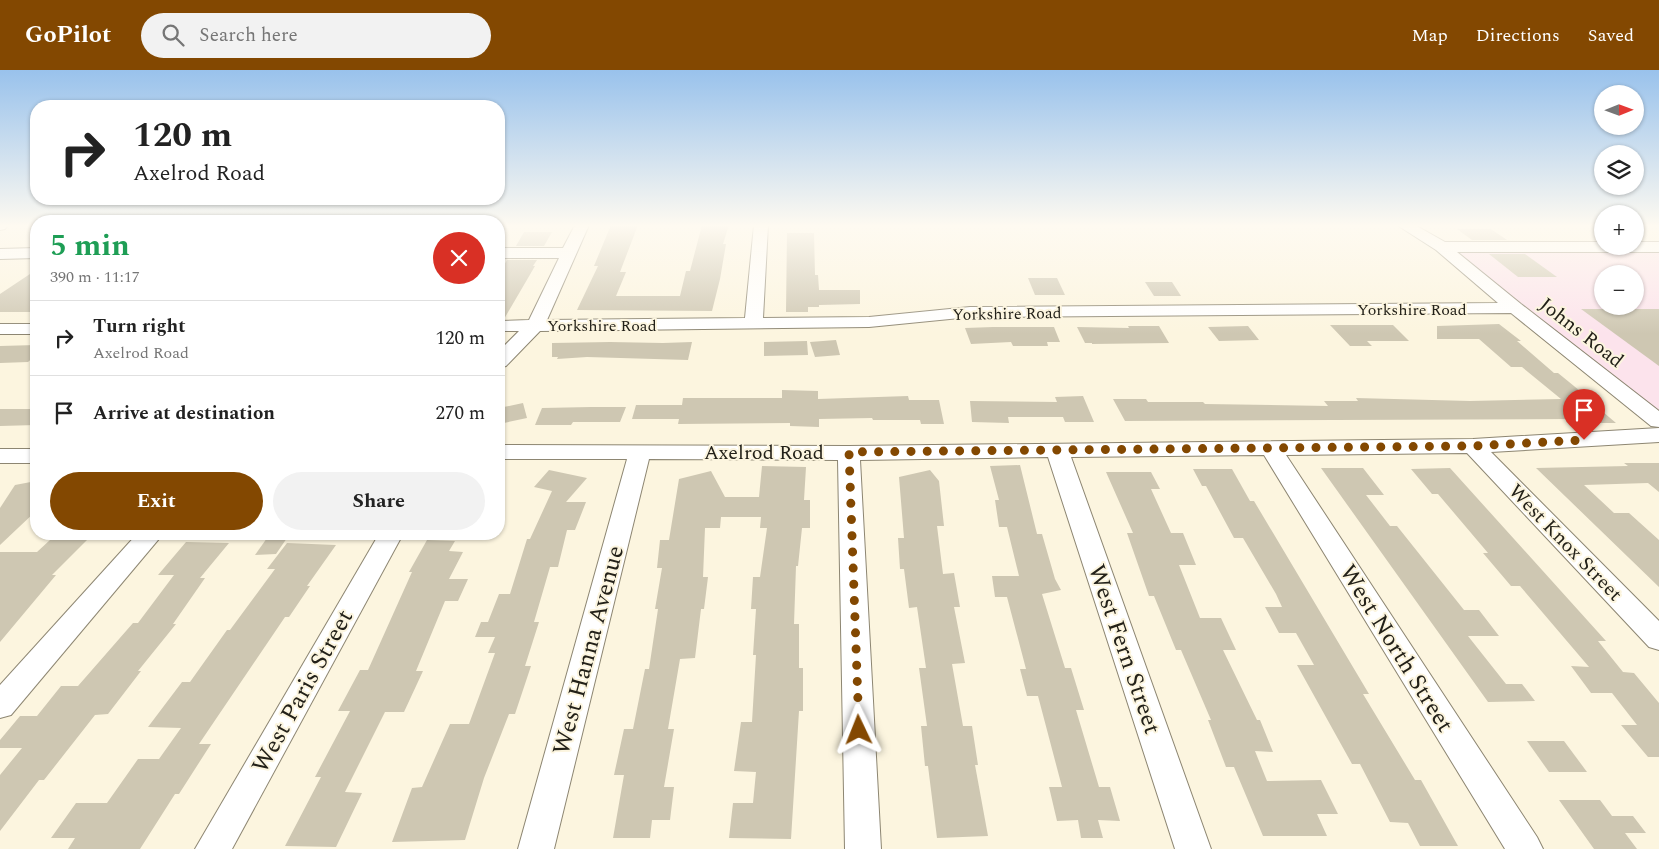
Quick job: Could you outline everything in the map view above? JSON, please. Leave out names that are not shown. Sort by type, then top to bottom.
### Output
[{"type":"street","points":[[505,356],[536,325],[564,261]]},
{"type":"street","points":[[754,324],[758,261]]},
{"type":"street","name":"Johns Road","points":[[1458,261],[1659,421]]},
{"type":"street","name":"Yorkshire Road","points":[[505,326],[869,322],[970,312],[1515,308]]},
{"type":"street","points":[[0,329],[30,329]]},
{"type":"street","name":"Axelrod Road","points":[[505,452],[849,452],[1473,446],[1659,436]]},
{"type":"street","name":"West Knox Street","points":[[1473,446],[1659,639]]},
{"type":"street","name":"West North Street","points":[[1270,447],[1525,849]]},
{"type":"street","name":"West Fern Street","points":[[1057,450],[1193,849]]},
{"type":"street","name":"West Hanna Avenue","points":[[536,849],[640,452]]},
{"type":"street","points":[[849,452],[863,849]]},
{"type":"street","points":[[3,458],[30,456]]},
{"type":"street","points":[[0,706],[146,540]]},
{"type":"street","name":"West Paris Street","points":[[213,849],[388,540]]},
{"type":"shaded area","points":[[1467,261],[1659,261],[1659,413]]},
{"type":"building","points":[[506,261],[536,261],[505,317]]},
{"type":"building","points":[[596,261],[624,261],[620,272],[626,272],[616,296],[680,296],[686,271],[690,271],[693,261],[723,261],[712,311],[577,310],[598,266],[594,266]]},
{"type":"building","points":[[787,261],[815,261],[815,275],[818,275],[819,290],[860,290],[860,304],[819,305],[819,307],[808,307],[808,312],[786,312]]},
{"type":"building","points":[[1498,261],[1535,261],[1557,277],[1518,277]]},
{"type":"building","points":[[30,274],[30,312],[0,312],[0,294]]},
{"type":"building","points":[[1028,278],[1057,278],[1065,295],[1035,295]]},
{"type":"building","points":[[1145,282],[1172,282],[1181,296],[1154,296]]},
{"type":"building","points":[[1581,309],[1594,309],[1594,315],[1644,315],[1644,309],[1659,309],[1659,366]]},
{"type":"building","points":[[1499,324],[1521,341],[1517,341],[1554,373],[1558,373],[1616,423],[1577,423],[1572,419],[1125,421],[1113,399],[1146,399],[1148,402],[1203,402],[1205,404],[1328,406],[1324,401],[1358,401],[1356,398],[1470,401],[1561,399],[1522,367],[1511,367],[1479,339],[1437,339],[1437,326]]},
{"type":"building","points":[[1330,325],[1393,325],[1409,341],[1367,341],[1372,346],[1350,346]]},
{"type":"building","points":[[1128,326],[1159,326],[1169,343],[1085,343],[1077,327],[1129,328]]},
{"type":"building","points":[[1248,326],[1259,340],[1219,341],[1208,327]]},
{"type":"building","points":[[1054,327],[1060,342],[1047,342],[1048,346],[1013,346],[1011,342],[971,344],[965,328]]},
{"type":"building","points":[[836,340],[840,355],[815,357],[810,342]]},
{"type":"building","points":[[807,341],[808,355],[764,356],[764,342]]},
{"type":"building","points":[[692,342],[688,360],[587,357],[557,359],[558,357],[552,357],[552,343]]},
{"type":"building","points":[[30,345],[30,360],[28,362],[0,363],[0,346]]},
{"type":"building","points":[[782,390],[818,391],[818,399],[908,396],[909,400],[939,400],[944,424],[921,424],[920,420],[873,420],[872,418],[819,419],[819,427],[790,426],[790,423],[678,424],[679,419],[632,419],[636,405],[682,405],[683,398],[782,398]]},
{"type":"building","points":[[1083,396],[1094,422],[1065,422],[1063,417],[1008,417],[1009,423],[972,422],[970,401],[1057,402],[1055,397]]},
{"type":"building","points":[[523,403],[527,418],[505,423],[505,407]]},
{"type":"building","points":[[626,407],[620,422],[573,422],[571,425],[535,425],[542,408]]},
{"type":"building","points":[[0,409],[30,409],[30,425],[0,426]]},
{"type":"building","points":[[1624,463],[1659,463],[1659,492],[1648,483],[1584,485],[1614,513],[1629,513],[1659,540],[1659,587],[1536,468],[1628,466]]},
{"type":"building","points":[[1020,465],[1037,534],[1042,534],[1055,579],[1061,590],[1042,594],[1065,668],[1071,668],[1084,710],[1076,710],[1099,787],[1110,787],[1120,821],[1098,820],[1103,838],[1081,838],[1078,820],[1057,821],[1049,787],[1062,787],[1038,696],[1027,696],[1020,669],[1026,669],[1007,597],[995,597],[992,576],[1019,576],[1007,527],[999,527],[995,500],[999,500],[990,466]]},
{"type":"building","points":[[762,466],[806,467],[804,500],[810,500],[810,528],[802,528],[798,566],[796,566],[794,624],[799,624],[799,668],[803,668],[803,711],[799,711],[791,839],[729,838],[733,803],[753,803],[756,772],[734,771],[741,722],[752,722],[756,655],[753,655],[756,609],[751,609],[753,577],[760,577],[767,528],[760,528],[761,517],[721,517],[720,528],[705,528],[703,577],[708,577],[704,609],[701,609],[695,658],[680,659],[668,729],[674,729],[664,787],[674,787],[670,820],[652,820],[650,838],[613,838],[624,775],[614,775],[624,729],[633,729],[645,669],[649,669],[658,609],[655,609],[662,568],[657,568],[660,540],[669,540],[679,479],[711,471],[725,497],[759,497]]},
{"type":"building","points":[[1321,468],[1363,468],[1384,495],[1366,495],[1390,526],[1397,526],[1464,610],[1479,610],[1499,636],[1468,636],[1506,684],[1522,684],[1535,701],[1488,702]]},
{"type":"building","points":[[1450,468],[1606,641],[1598,641],[1623,672],[1634,673],[1659,703],[1659,757],[1648,757],[1621,725],[1637,725],[1612,693],[1591,693],[1571,666],[1589,667],[1520,586],[1511,586],[1483,553],[1488,553],[1438,494],[1432,494],[1411,469]]},
{"type":"building","points":[[1193,469],[1232,469],[1250,501],[1254,501],[1369,694],[1363,694],[1415,780],[1421,780],[1458,846],[1420,846],[1408,823],[1390,822],[1360,764],[1352,764],[1297,665],[1314,665],[1296,633],[1279,633],[1265,607],[1282,607],[1276,594],[1243,538],[1234,538],[1206,486],[1202,486]]},
{"type":"building","points":[[549,470],[587,478],[566,502],[586,502],[575,530],[567,530],[558,567],[550,567],[534,622],[539,622],[525,666],[531,666],[515,714],[509,714],[484,778],[465,840],[392,842],[412,788],[422,787],[450,724],[469,724],[495,653],[488,653],[495,637],[475,637],[481,622],[488,622],[499,594],[510,594],[527,539],[530,539],[552,491],[534,487]]},
{"type":"building","points":[[930,470],[939,481],[944,526],[937,526],[943,574],[954,573],[960,607],[954,607],[965,663],[952,664],[963,726],[972,726],[978,765],[975,765],[988,836],[937,838],[928,766],[925,766],[921,726],[927,726],[919,668],[926,668],[917,607],[909,608],[904,569],[900,569],[898,538],[904,538],[899,477]]},
{"type":"building","points":[[1106,472],[1151,472],[1160,489],[1151,489],[1171,533],[1183,533],[1196,565],[1179,565],[1200,618],[1221,618],[1236,650],[1223,650],[1257,720],[1260,720],[1273,752],[1255,751],[1267,781],[1321,780],[1338,814],[1317,814],[1327,836],[1263,836],[1234,767],[1226,767],[1208,720],[1211,720],[1181,650],[1176,650],[1154,596],[1149,596],[1127,533],[1133,533]]},
{"type":"building","points":[[30,482],[30,517],[0,545],[0,508],[15,485]]},
{"type":"building","points":[[50,540],[87,540],[52,575],[56,575],[0,642],[0,552],[37,552]]},
{"type":"building","points":[[266,540],[286,540],[276,554],[255,555]]},
{"type":"building","points":[[427,540],[455,541],[449,551],[463,552],[449,579],[468,579],[458,601],[445,601],[416,671],[423,671],[404,712],[385,712],[345,792],[362,793],[336,847],[285,846],[321,777],[315,777],[350,711],[338,711],[360,670],[368,670],[412,572],[409,572]]},
{"type":"building","points":[[186,542],[229,543],[200,578],[205,578],[173,624],[176,624],[138,671],[141,671],[108,714],[95,715],[44,780],[39,780],[0,831],[0,775],[22,748],[0,748],[0,740],[20,716],[37,716],[61,686],[78,686],[133,623],[138,623],[174,575],[158,575]]},
{"type":"building","points":[[287,543],[336,545],[307,586],[310,586],[289,617],[285,617],[199,744],[211,744],[179,794],[175,794],[140,849],[68,849],[75,838],[51,838],[76,803],[107,803],[138,759],[159,759],[181,728],[148,727],[182,682],[190,682],[227,630],[230,630],[275,569],[267,569]]},
{"type":"building","points":[[1527,741],[1564,741],[1587,772],[1549,772]]},
{"type":"building","points":[[1559,800],[1600,800],[1612,816],[1633,816],[1646,833],[1625,833],[1637,849],[1594,849]]},
{"type":"route","points":[[859,730],[849,452],[1473,446],[1584,440]]}]
